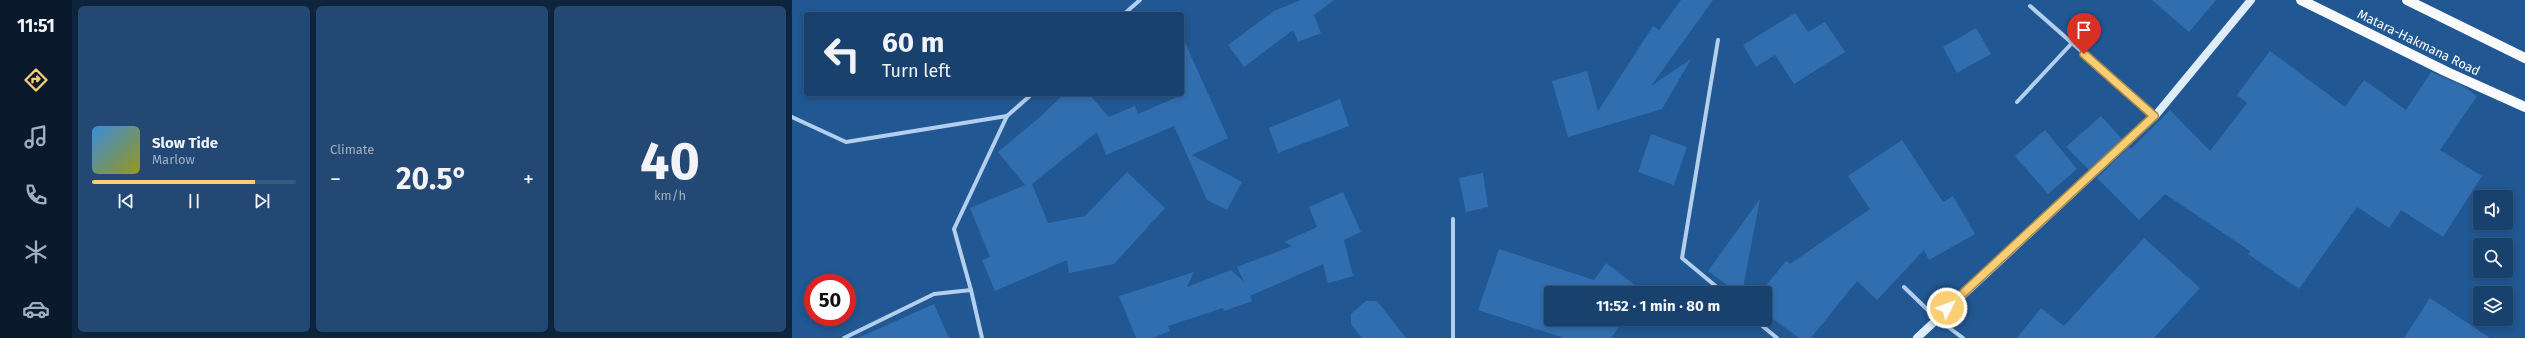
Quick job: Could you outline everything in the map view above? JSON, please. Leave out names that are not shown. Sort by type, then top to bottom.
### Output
[{"type":"main road","points":[[1917,338],[1936,318],[2154,116],[2251,0]]},
{"type":"main road","name":"Matara-Hakmana Road","points":[[2302,0],[2447,72],[2525,107]]},
{"type":"main road","points":[[2407,0],[2525,58]]},
{"type":"street","points":[[1126,12],[1140,0]]},
{"type":"street","points":[[2030,6],[2154,116]]},
{"type":"street","points":[[1716,286],[1682,258],[1718,40]]},
{"type":"street","points":[[2018,102],[2072,44]]},
{"type":"street","points":[[982,338],[972,290],[954,229],[1007,116],[1030,96]]},
{"type":"street","points":[[792,117],[846,142],[1007,116]]},
{"type":"street","points":[[1453,219],[1453,338]]},
{"type":"street","points":[[1904,287],[1936,318],[1962,338]]},
{"type":"street","points":[[844,338],[934,294],[972,290]]},
{"type":"street","points":[[1762,326],[1777,338]]},
{"type":"building","points":[[1301,0],[1334,0],[1314,15],[1321,33],[1298,42],[1293,30],[1244,67],[1228,45],[1274,11]]},
{"type":"building","points":[[1681,0],[1713,0],[1651,86],[1691,59],[1662,109],[1568,137],[1552,81],[1587,71],[1598,111],[1653,26],[1659,30]]},
{"type":"building","points":[[2152,0],[2216,0],[2189,32]]},
{"type":"building","points":[[1795,13],[1808,32],[1825,22],[1845,52],[1794,84],[1775,55],[1756,67],[1743,45]]},
{"type":"building","points":[[1976,28],[1991,54],[1957,73],[1943,47]]},
{"type":"building","points":[[1184,40],[1228,138],[1192,155],[1242,182],[1227,210],[1207,200],[1174,126],[1106,155],[1097,132],[1032,184],[1048,223],[1085,216],[1127,172],[1165,208],[1114,264],[1069,273],[1067,260],[995,291],[982,260],[990,257],[970,208],[1025,185],[998,152],[1040,117],[1062,96],[1091,96],[1109,117],[1135,106],[1138,114],[1180,96],[1184,96]]},
{"type":"building","points":[[2270,51],[2345,107],[2364,80],[2406,110],[2431,72],[2461,85],[2477,96],[2440,150],[2482,176],[2443,237],[2401,210],[2389,228],[2357,207],[2299,289],[2248,254],[2250,251],[2165,194],[2139,220],[2097,178],[2129,147],[2131,149],[2170,110],[2210,151],[2247,103],[2237,95]]},
{"type":"building","points":[[1340,99],[1349,126],[1278,153],[1269,128]]},
{"type":"building","points":[[2101,116],[2122,139],[2089,170],[2066,147]]},
{"type":"building","points":[[2045,130],[2077,169],[2048,194],[2015,156]]},
{"type":"building","points":[[1651,134],[1687,147],[1674,185],[1638,172]]},
{"type":"building","points":[[1902,140],[1943,202],[1953,196],[1975,234],[1929,260],[1924,250],[1877,300],[1857,281],[1811,338],[1799,338],[1772,318],[1772,286],[1766,286],[1786,261],[1790,264],[1870,209],[1848,176]]},
{"type":"building","points":[[1483,173],[1488,207],[1466,212],[1459,178]]},
{"type":"building","points":[[1343,192],[1361,232],[1344,240],[1353,276],[1328,283],[1323,264],[1250,296],[1252,301],[1224,311],[1223,308],[1168,326],[1170,331],[1153,338],[1136,338],[1119,296],[1194,272],[1187,287],[1231,270],[1244,282],[1237,267],[1292,246],[1284,242],[1317,227],[1309,207]]},
{"type":"building","points":[[1760,199],[1743,286],[1728,286],[1708,271]]},
{"type":"building","points":[[2144,238],[2200,288],[2154,338],[2017,338],[2041,308],[2064,326]]},
{"type":"building","points":[[1499,249],[1594,280],[1606,263],[1636,286],[1544,286],[1544,326],[1620,326],[1611,338],[1564,338],[1478,310]]},
{"type":"building","points":[[2430,298],[2490,338],[2404,338]]},
{"type":"building","points":[[1366,301],[1377,301],[1406,338],[1362,338],[1351,324],[1351,314]]},
{"type":"building","points":[[934,304],[949,338],[858,338]]},
{"type":"route","points":[[1947,308],[2154,116],[2084,54]]}]
